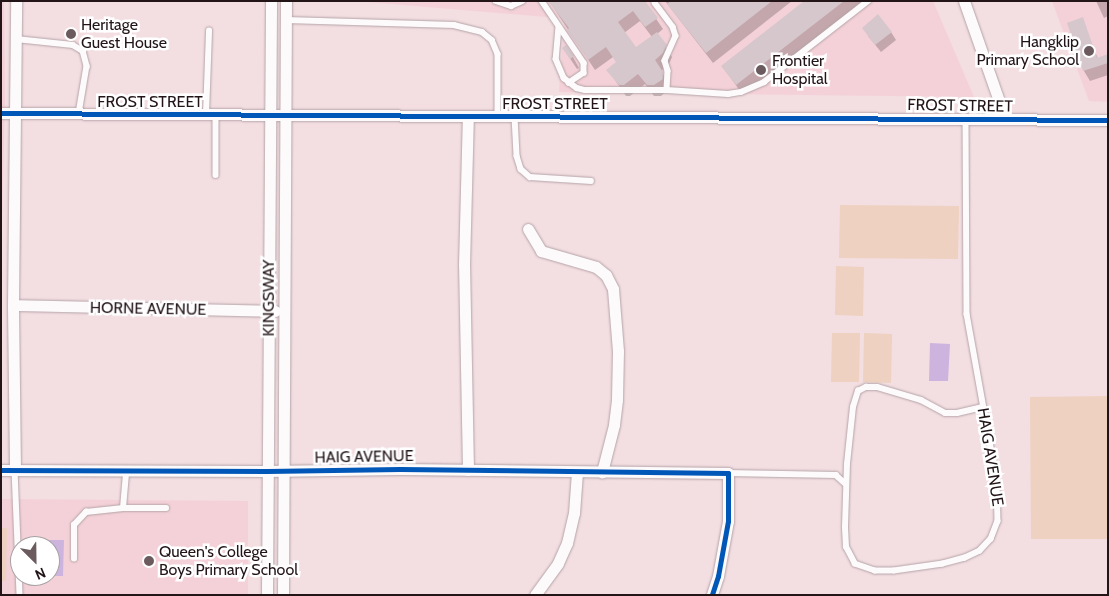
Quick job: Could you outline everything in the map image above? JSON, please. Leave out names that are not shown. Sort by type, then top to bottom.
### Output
[{"type":"street","points":[[15,470],[13,306],[16,1]]},
{"type":"street","name":"KINGSWAY","points":[[267,595],[271,1]]},
{"type":"street","name":"KINGSWAY","points":[[283,595],[286,1]]},
{"type":"street","points":[[964,1],[1006,118]]},
{"type":"street","name":"FROST STREET","points":[[1,113],[1108,120]]},
{"type":"street","points":[[468,116],[464,265],[468,470]]},
{"type":"street","points":[[528,229],[541,251],[596,267],[606,275],[613,289],[618,351],[617,400],[614,425],[602,472]]},
{"type":"street","name":"HORNE AVENUE","points":[[13,306],[284,311]]},
{"type":"street","name":"HAIG AVENUE","points":[[1,470],[468,470],[728,473]]},
{"type":"street","points":[[535,595],[558,563],[566,543],[574,512],[577,472]]},
{"type":"street","points":[[712,595],[718,576],[728,521],[728,473]]},
{"type":"lane","points":[[496,1],[511,6],[522,1]]},
{"type":"lane","points":[[542,1],[580,55],[584,68],[580,77],[569,83]]},
{"type":"lane","points":[[559,27],[556,59],[560,72],[569,83],[585,90],[667,90],[728,94],[752,88],[764,82],[868,1]]},
{"type":"lane","points":[[655,3],[673,27],[676,36],[665,61],[668,71],[667,90]]},
{"type":"lane","points":[[286,20],[454,25],[482,32],[492,40],[498,54],[498,116]]},
{"type":"lane","points":[[209,31],[211,115],[216,175]]},
{"type":"lane","points":[[16,39],[73,45],[83,51],[87,66],[78,114]]},
{"type":"lane","points":[[515,116],[517,156],[521,168],[530,177],[591,181]]},
{"type":"lane","name":"HAIG AVENUE","points":[[966,118],[967,314],[999,501],[998,521],[991,539],[980,551],[943,564],[894,571],[863,568],[855,564],[846,547],[846,484],[852,407],[861,388],[877,387],[921,400],[945,412],[957,413],[982,407]]},
{"type":"lane","points":[[846,484],[836,475],[847,464]]},
{"type":"lane","points":[[15,470],[20,595]]},
{"type":"lane","points":[[124,508],[126,470]]},
{"type":"lane","name":"HAIG AVENUE","points":[[728,473],[836,475]]},
{"type":"lane","points":[[74,559],[74,525],[81,515],[95,510],[166,508]]},
{"type":"shaded area","points":[[1,1],[4,1],[5,102],[1,258]]},
{"type":"shaded area","name":"Frontier Hospital","points":[[355,1],[933,1],[974,97],[559,92],[564,24],[559,18]]},
{"type":"shaded area","name":"Hangklip Primary School","points":[[1052,1],[1108,1],[1108,102],[1089,101]]},
{"type":"shaded area","points":[[840,205],[959,206],[958,259],[839,258]]},
{"type":"shaded area","points":[[836,266],[864,267],[863,316],[835,315]]},
{"type":"shaded area","points":[[832,333],[860,333],[859,382],[831,382]]},
{"type":"shaded area","points":[[864,333],[892,334],[891,383],[863,382]]},
{"type":"shaded area","points":[[930,343],[950,344],[948,381],[929,381]]},
{"type":"shaded area","points":[[1108,396],[1108,539],[1031,539],[1030,397]]},
{"type":"shaded area","name":"Queen's College Boys Primary School","points":[[1,499],[248,501],[248,595],[1,595]]},
{"type":"shaded area","points":[[1,528],[7,528],[6,581],[1,581]]},
{"type":"shaded area","points":[[60,540],[64,540],[63,576],[60,576]]},
{"type":"building","points":[[548,1],[645,1],[658,18],[645,27],[633,11],[618,22],[636,47],[657,32],[667,45],[663,53],[655,60],[663,72],[663,79],[654,85],[647,85],[638,74],[624,85],[619,85],[606,70],[616,62],[606,47],[588,60],[567,30],[569,28]]},
{"type":"building","points":[[671,1],[772,1],[706,53],[667,4]]},
{"type":"building","points":[[804,1],[844,1],[736,85],[721,66]]},
{"type":"building","points":[[878,14],[892,32],[875,45],[862,28]]},
{"type":"building","points":[[1083,17],[1097,58],[1108,54],[1108,63],[1083,71],[1067,23]]},
{"type":"building","points":[[566,45],[574,56],[570,59],[562,48]]},
{"type":"cycle path","points":[[1,113],[1108,120]]},
{"type":"cycle path","points":[[1,470],[267,471],[400,469],[728,473],[728,521],[718,576],[712,595]]},
{"type":"place","name":"Heritage Guest House","points":[[71,34]]},
{"type":"place","name":"Hangklip Primary School","points":[[1089,51]]},
{"type":"place","name":"Frontier Hospital","points":[[761,70]]},
{"type":"place","name":"Queen's College Boys Primary School","points":[[149,561]]}]
